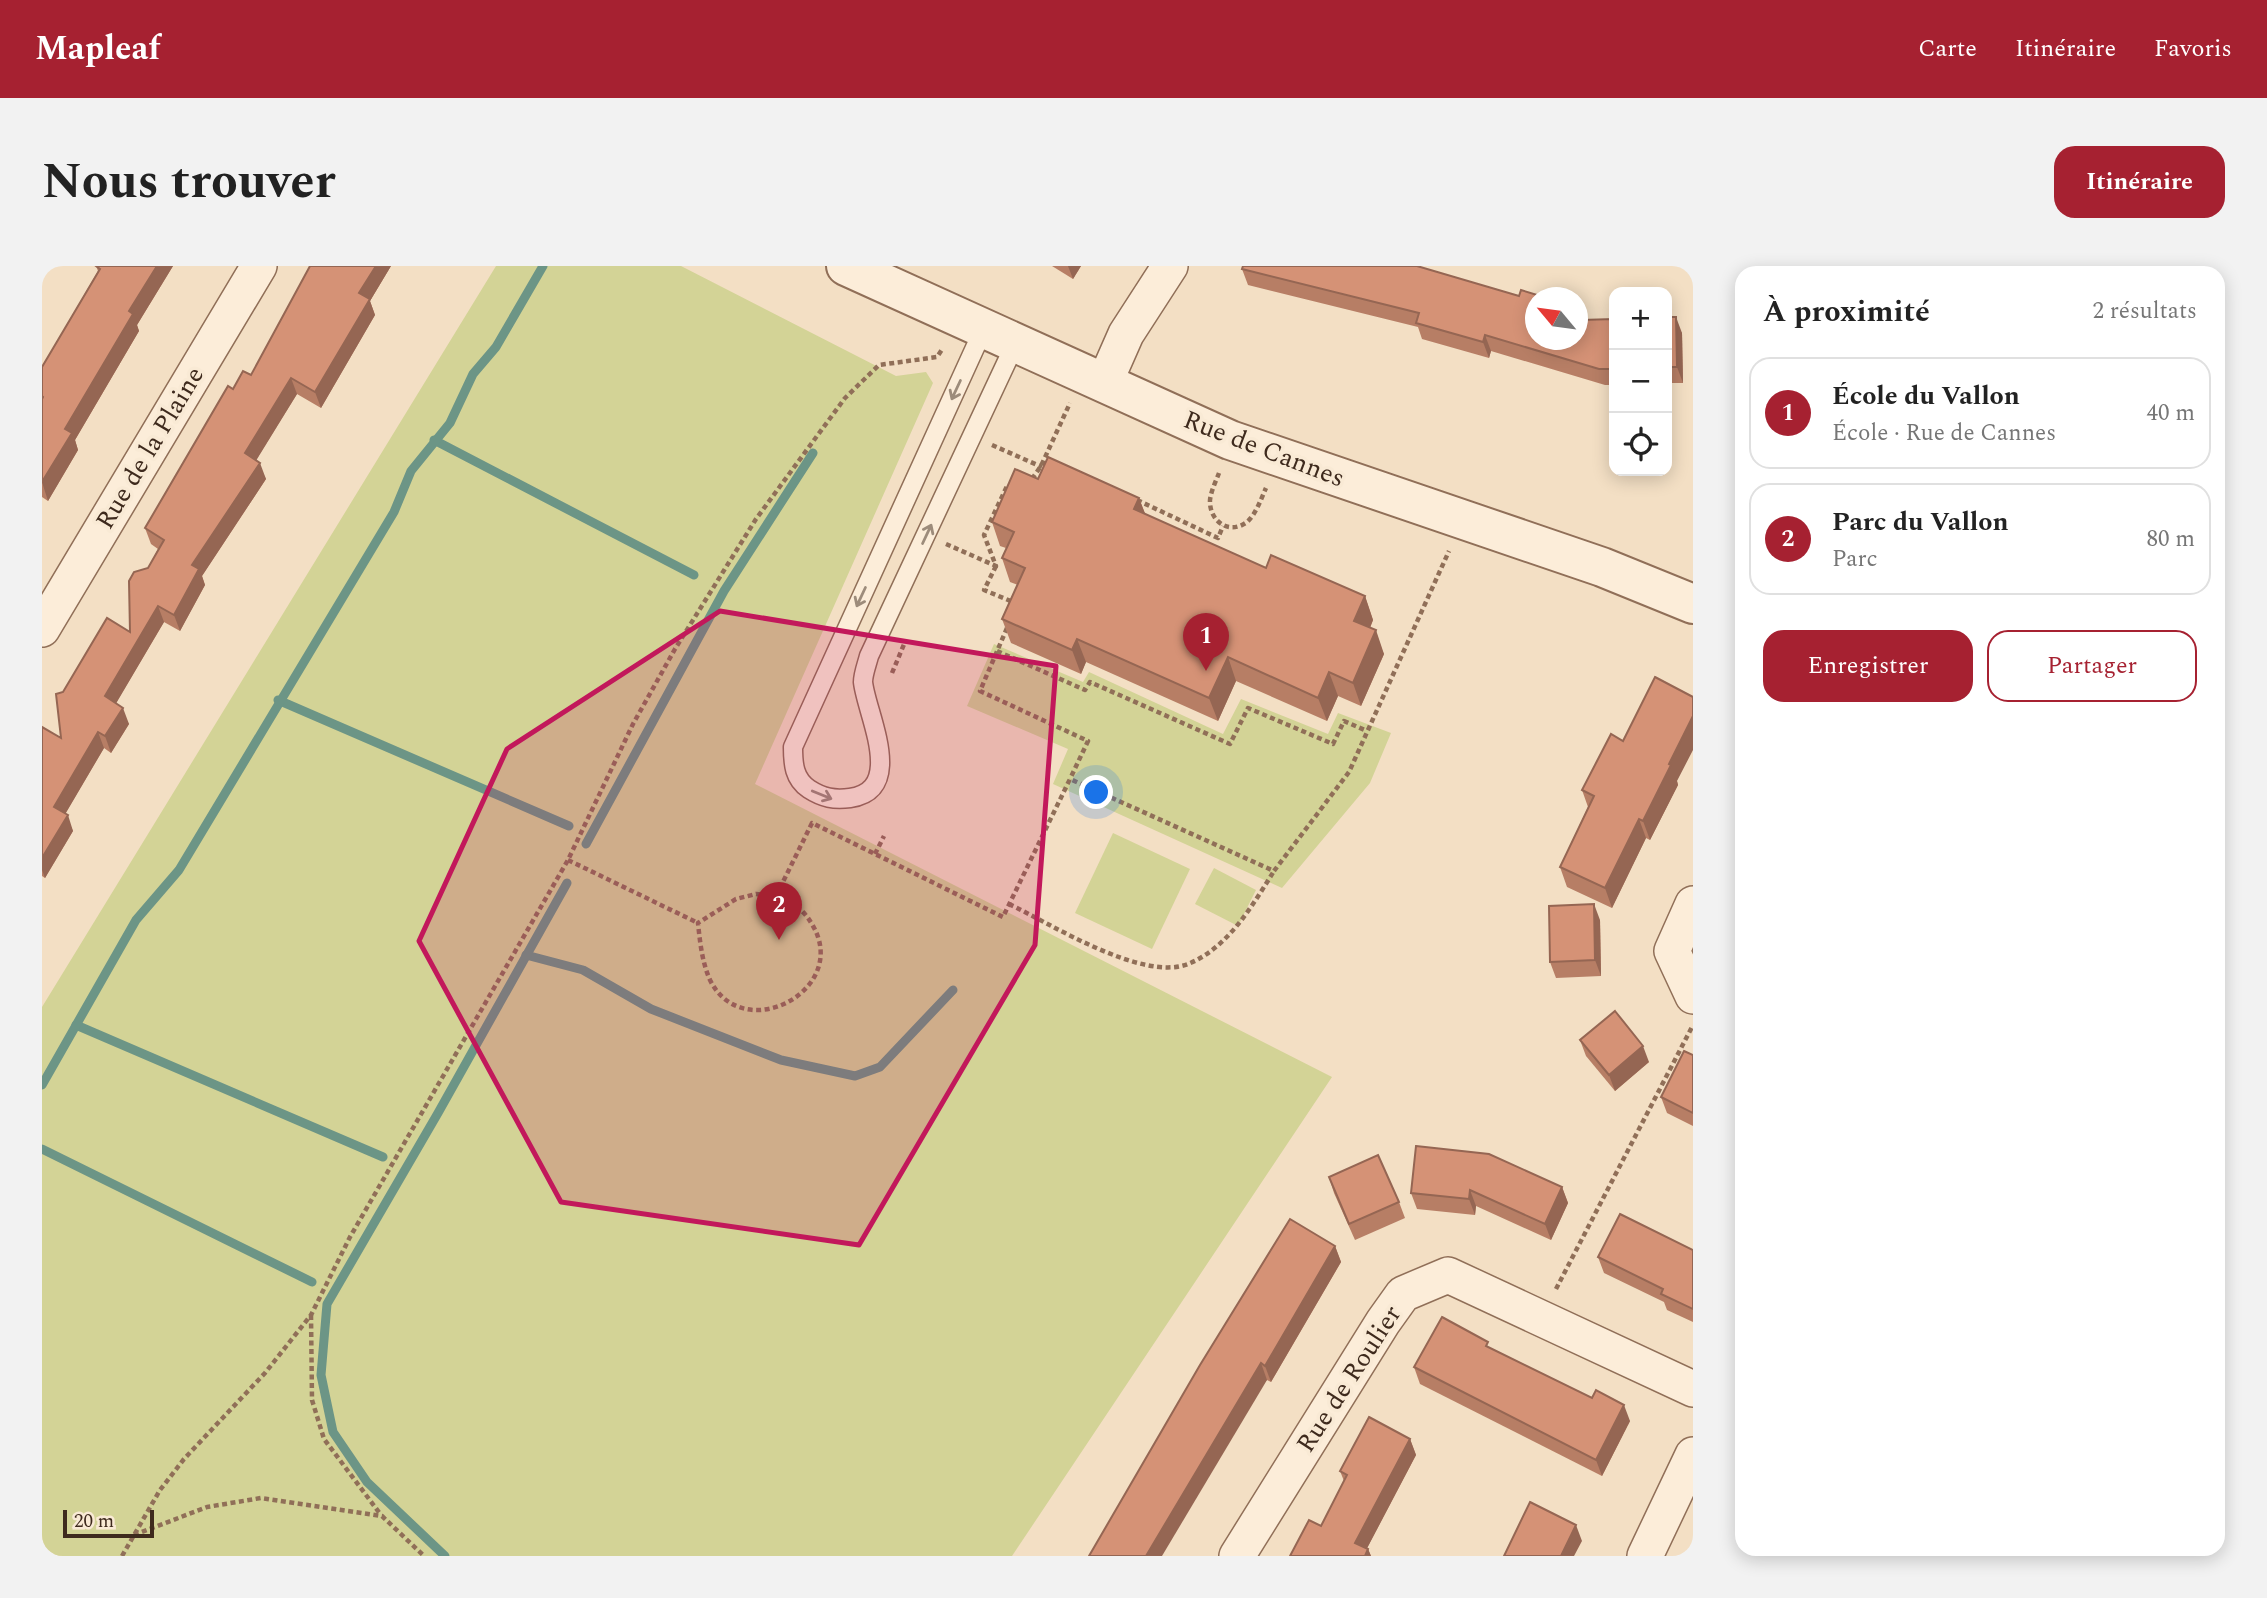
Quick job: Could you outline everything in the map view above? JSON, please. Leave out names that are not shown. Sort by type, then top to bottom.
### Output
[{"type":"street","name":"Rue de la Plaine","points":[[42,629],[259,266]]},
{"type":"street","name":"Rue de Cannes","points":[[846,266],[1230,440],[1602,567],[1693,604]]},
{"type":"street","points":[[1104,384],[1126,334],[1170,266]]},
{"type":"street","points":[[1693,904],[1672,951],[1693,996]]},
{"type":"street","name":"Rue de Roulier","points":[[1237,1556],[1383,1322],[1404,1294],[1448,1275],[1693,1389]]},
{"type":"street","points":[[1645,1556],[1693,1455]]},
{"type":"lane","points":[[988,329],[869,656],[863,680],[881,747],[881,764],[860,797],[836,800],[818,795],[802,784],[793,768],[793,747],[988,329]]},
{"type":"path","points":[[122,1556],[184,1459],[265,1373],[311,1315],[350,1237],[568,860],[634,724],[675,649],[712,586],[789,470],[845,398],[878,365],[937,357],[988,329]]},
{"type":"path","points":[[1017,604],[984,590],[996,566],[984,535],[1007,486],[1036,478],[1064,415]]},
{"type":"path","points":[[1230,440],[1210,497],[1215,520],[1223,526],[1236,527],[1247,522],[1280,458]]},
{"type":"path","points":[[992,444],[1051,471]]},
{"type":"path","points":[[1135,500],[1218,538],[1223,526]]},
{"type":"path","points":[[1009,904],[1120,957],[1154,967],[1186,965],[1207,953],[1233,931],[1349,772],[1463,520]]},
{"type":"path","points":[[945,543],[996,566]]},
{"type":"path","points":[[776,895],[811,822],[1003,917],[1088,741],[979,691],[1012,616]]},
{"type":"path","points":[[997,650],[1085,690],[1090,682],[1230,744],[1248,708],[1333,744],[1344,721],[1367,731]]},
{"type":"path","points":[[1070,779],[1274,872]]},
{"type":"path","points":[[875,854],[884,836]]},
{"type":"path","points":[[568,860],[698,923]]},
{"type":"path","points":[[756,894],[776,895],[793,903],[807,916],[817,932],[820,951],[817,970],[809,987],[795,1000],[778,1008],[759,1011],[740,1007],[724,997],[712,983],[705,965],[698,923],[736,900],[756,894]]},
{"type":"path","points":[[1541,1318],[1693,1025]]},
{"type":"path","points":[[311,1315],[312,1399],[324,1439],[382,1516],[424,1556]]},
{"type":"path","points":[[134,1535],[207,1507],[261,1498],[382,1516]]},
{"type":"highlighted area","points":[[720,611],[1056,666],[1035,945],[859,1245],[561,1202],[419,941],[507,749]]},
{"type":"green space","points":[[496,266],[681,266],[896,376],[926,372],[933,383],[755,784],[1332,1077],[1012,1556],[42,1556],[42,1007]]},
{"type":"green space","points":[[994,644],[1083,682],[1089,672],[1223,734],[1241,699],[1328,734],[1338,713],[1391,733],[1370,783],[1282,888],[1053,784],[1068,749],[967,706]]},
{"type":"green space","points":[[1113,833],[1190,869],[1152,949],[1075,913]]},
{"type":"green space","points":[[1214,868],[1256,890],[1238,926],[1195,904]]},
{"type":"building","points":[[96,266],[157,266],[129,311],[133,314],[65,429],[72,433],[42,482],[42,367],[100,269]]},
{"type":"building","points":[[310,266],[376,266],[359,293],[370,299],[315,392],[291,378],[245,453],[260,463],[192,565],[199,569],[174,615],[158,606],[105,696],[123,708],[105,736],[98,732],[54,807],[68,815],[42,858],[42,727],[61,738],[56,694],[63,692],[107,618],[130,632],[129,581],[134,572],[148,568],[164,540],[145,528],[228,386],[233,389],[243,371],[251,375]]},
{"type":"building","points":[[1243,266],[1417,266],[1519,296],[1521,290],[1525,291],[1525,347],[1485,335],[1483,342],[1416,323],[1419,313],[1242,269]]},
{"type":"building","points":[[1672,317],[1676,317],[1677,367],[1672,367]]},
{"type":"building","points":[[1609,319],[1609,369],[1599,369],[1535,350],[1588,350],[1588,320]]},
{"type":"building","points":[[1048,457],[1139,498],[1134,509],[1266,568],[1271,555],[1365,596],[1354,621],[1376,630],[1353,683],[1329,672],[1318,698],[1228,657],[1209,698],[1077,639],[1072,650],[1002,619],[1025,568],[1002,558],[1014,532],[992,522],[1015,469],[1038,479]]},
{"type":"building","points":[[1655,677],[1693,697],[1693,716],[1643,821],[1639,819],[1605,888],[1560,867],[1594,796],[1582,790],[1611,734],[1623,741]]},
{"type":"building","points":[[1594,904],[1595,960],[1550,962],[1549,906]]},
{"type":"building","points":[[1615,1011],[1643,1046],[1609,1075],[1580,1040]]},
{"type":"building","points":[[1684,1051],[1693,1055],[1693,1113],[1661,1097]]},
{"type":"building","points":[[1416,1146],[1489,1154],[1562,1187],[1545,1224],[1470,1190],[1469,1199],[1411,1193]]},
{"type":"building","points":[[1378,1155],[1399,1202],[1349,1224],[1329,1177]]},
{"type":"building","points":[[1620,1214],[1693,1250],[1693,1309],[1661,1294],[1663,1289],[1598,1257]]},
{"type":"building","points":[[1290,1219],[1335,1246],[1265,1366],[1261,1363],[1146,1556],[1089,1556],[1200,1365]]},
{"type":"building","points":[[1442,1317],[1488,1342],[1486,1346],[1592,1398],[1596,1390],[1624,1405],[1596,1460],[1414,1367]]},
{"type":"building","points":[[1369,1417],[1410,1439],[1355,1543],[1368,1549],[1365,1556],[1290,1556],[1309,1520],[1321,1526],[1347,1475],[1340,1471]]},
{"type":"building","points":[[1530,1502],[1576,1525],[1561,1556],[1504,1556]]},
{"type":"waterway","points":[[42,1085],[136,920],[179,870],[394,512],[411,471],[450,423],[473,374],[496,347],[543,266]]},
{"type":"waterway","points":[[434,440],[694,575]]},
{"type":"waterway","points":[[586,844],[724,591],[813,453]]},
{"type":"waterway","points":[[278,700],[569,826]]},
{"type":"waterway","points":[[445,1556],[367,1482],[333,1432],[321,1375],[327,1304],[567,883]]},
{"type":"waterway","points":[[526,955],[583,970],[651,1009],[781,1060],[855,1076],[880,1067],[953,990]]},
{"type":"waterway","points":[[76,1025],[383,1157]]},
{"type":"waterway","points":[[42,1149],[312,1282]]},
{"type":"place","name":"École du Vallon","points":[[1206,671]]},
{"type":"place","name":"Parc du Vallon","points":[[779,940]]}]
